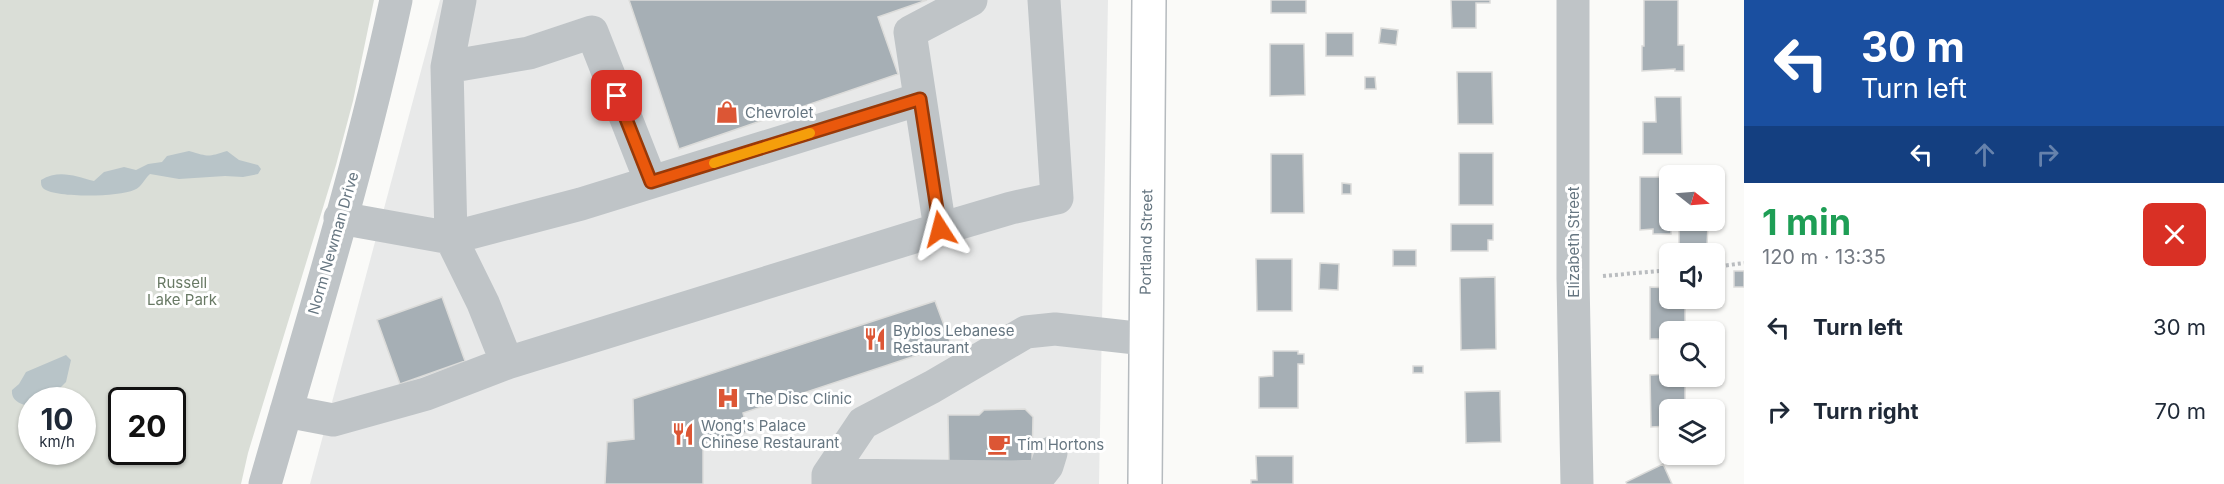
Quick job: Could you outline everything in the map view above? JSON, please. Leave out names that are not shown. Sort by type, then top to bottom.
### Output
[{"type":"main road","name":"Portland Street","points":[[1145,484],[1149,0]]},
{"type":"street","name":"Norm Newman Drive","points":[[265,484],[384,58],[396,0]]},
{"type":"street","points":[[460,0],[447,67],[452,238],[483,303],[507,363]]},
{"type":"street","points":[[940,229],[910,32],[971,0]]},
{"type":"street","points":[[286,411],[333,420],[426,394],[507,363],[940,229],[1011,208],[1057,198],[1044,0]]},
{"type":"street","name":"Elizabeth Street","points":[[1573,0],[1573,278],[1577,484]]},
{"type":"street","points":[[447,67],[529,53],[592,32],[651,182]]},
{"type":"street","points":[[340,218],[452,238],[581,204],[920,99]]},
{"type":"street","points":[[828,479],[862,423],[932,387],[1026,333],[1055,329],[1145,339]]},
{"type":"street","points":[[828,479],[1039,476],[1047,466],[1051,453]]},
{"type":"path","points":[[1725,266],[1744,263]]},
{"type":"path","points":[[1573,278],[1659,271]]},
{"type":"shaded area","points":[[440,0],[1108,0],[1099,484],[310,484]]},
{"type":"shaded area","points":[[189,151],[208,156],[227,151],[239,160],[258,165],[261,169],[258,174],[243,177],[179,179],[150,174],[134,190],[102,195],[61,194],[44,189],[41,185],[41,180],[61,174],[94,181],[104,172],[124,167],[136,170],[148,164],[162,162],[167,156]]},
{"type":"shaded area","points":[[66,355],[71,360],[66,382],[61,387],[18,387],[18,402],[13,397],[12,390],[19,384],[26,372]]},
{"type":"green space","name":"Russell Lake Park","points":[[0,0],[374,0],[353,101],[336,165],[248,453],[241,484],[0,484]]},
{"type":"building","name":"Chevrolet","points":[[629,0],[927,0],[878,17],[898,74],[679,149]]},
{"type":"building","points":[[1271,0],[1306,0],[1306,13],[1271,13]]},
{"type":"building","points":[[1451,0],[1490,0],[1490,3],[1476,3],[1476,28],[1452,28]]},
{"type":"building","points":[[1644,0],[1678,0],[1678,45],[1684,45],[1684,71],[1675,71],[1675,69],[1642,71]]},
{"type":"building","points":[[1381,28],[1398,30],[1396,45],[1379,43]]},
{"type":"building","points":[[1326,33],[1353,33],[1353,56],[1326,56]]},
{"type":"building","points":[[1270,44],[1304,44],[1305,95],[1270,96]]},
{"type":"building","points":[[1457,72],[1492,72],[1493,124],[1458,124]]},
{"type":"building","points":[[1365,77],[1375,77],[1376,89],[1365,89]]},
{"type":"building","points":[[1655,97],[1681,97],[1682,154],[1643,154],[1643,122],[1656,122]]},
{"type":"building","points":[[1459,153],[1493,153],[1493,205],[1459,205]]},
{"type":"building","points":[[1271,154],[1303,154],[1304,213],[1271,213]]},
{"type":"building","points":[[1640,177],[1659,177],[1659,231],[1671,231],[1671,234],[1653,234],[1653,229],[1640,230]]},
{"type":"building","points":[[1342,183],[1351,184],[1351,194],[1342,194]]},
{"type":"building","points":[[1451,224],[1493,224],[1493,240],[1488,240],[1488,251],[1451,251]]},
{"type":"building","points":[[1679,231],[1708,231],[1707,243],[1679,243]]},
{"type":"building","points":[[1393,250],[1416,250],[1416,266],[1393,266]]},
{"type":"building","points":[[1256,259],[1292,259],[1292,311],[1257,311]]},
{"type":"building","points":[[1320,263],[1339,264],[1338,290],[1319,289]]},
{"type":"building","points":[[1734,271],[1744,271],[1744,287],[1734,287]]},
{"type":"building","points":[[1495,277],[1496,349],[1461,350],[1460,278]]},
{"type":"building","points":[[1650,287],[1659,287],[1659,309],[1685,309],[1685,321],[1659,321],[1659,339],[1650,339]]},
{"type":"building","points":[[442,297],[465,361],[400,384],[377,320]]},
{"type":"building","points":[[935,301],[951,344],[743,413],[748,432],[703,446],[703,484],[605,484],[607,442],[634,439],[633,399]]},
{"type":"building","points":[[1273,351],[1298,351],[1298,354],[1304,354],[1304,364],[1298,364],[1298,408],[1259,408],[1259,377],[1273,376]]},
{"type":"building","points":[[1413,366],[1423,366],[1423,373],[1413,373]]},
{"type":"building","points":[[1650,375],[1659,375],[1659,387],[1685,387],[1685,399],[1659,399],[1659,427],[1651,427]]},
{"type":"building","points":[[1500,391],[1501,442],[1466,443],[1465,392]]},
{"type":"building","points":[[1025,409],[1033,417],[1032,461],[949,464],[948,415],[979,415],[984,410]]},
{"type":"building","points":[[1256,456],[1293,456],[1293,484],[1251,484],[1251,480],[1257,480]]},
{"type":"building","points":[[1663,465],[1672,484],[1627,484],[1626,482]]},
{"type":"slow traffic","points":[[714,163],[810,133]]},
{"type":"place","name":"Chevrolet","points":[[727,112]]},
{"type":"place","name":"Byblos Lebanese Restaurant","points":[[875,339]]},
{"type":"place","name":"The Disc Clinic","points":[[728,398]]},
{"type":"place","name":"Wong's Palace Chinese Restaurant","points":[[683,434]]},
{"type":"place","name":"Tim Hortons","points":[[999,444]]},
{"type":"route","points":[[617,96],[651,182],[920,99],[940,229]]}]
